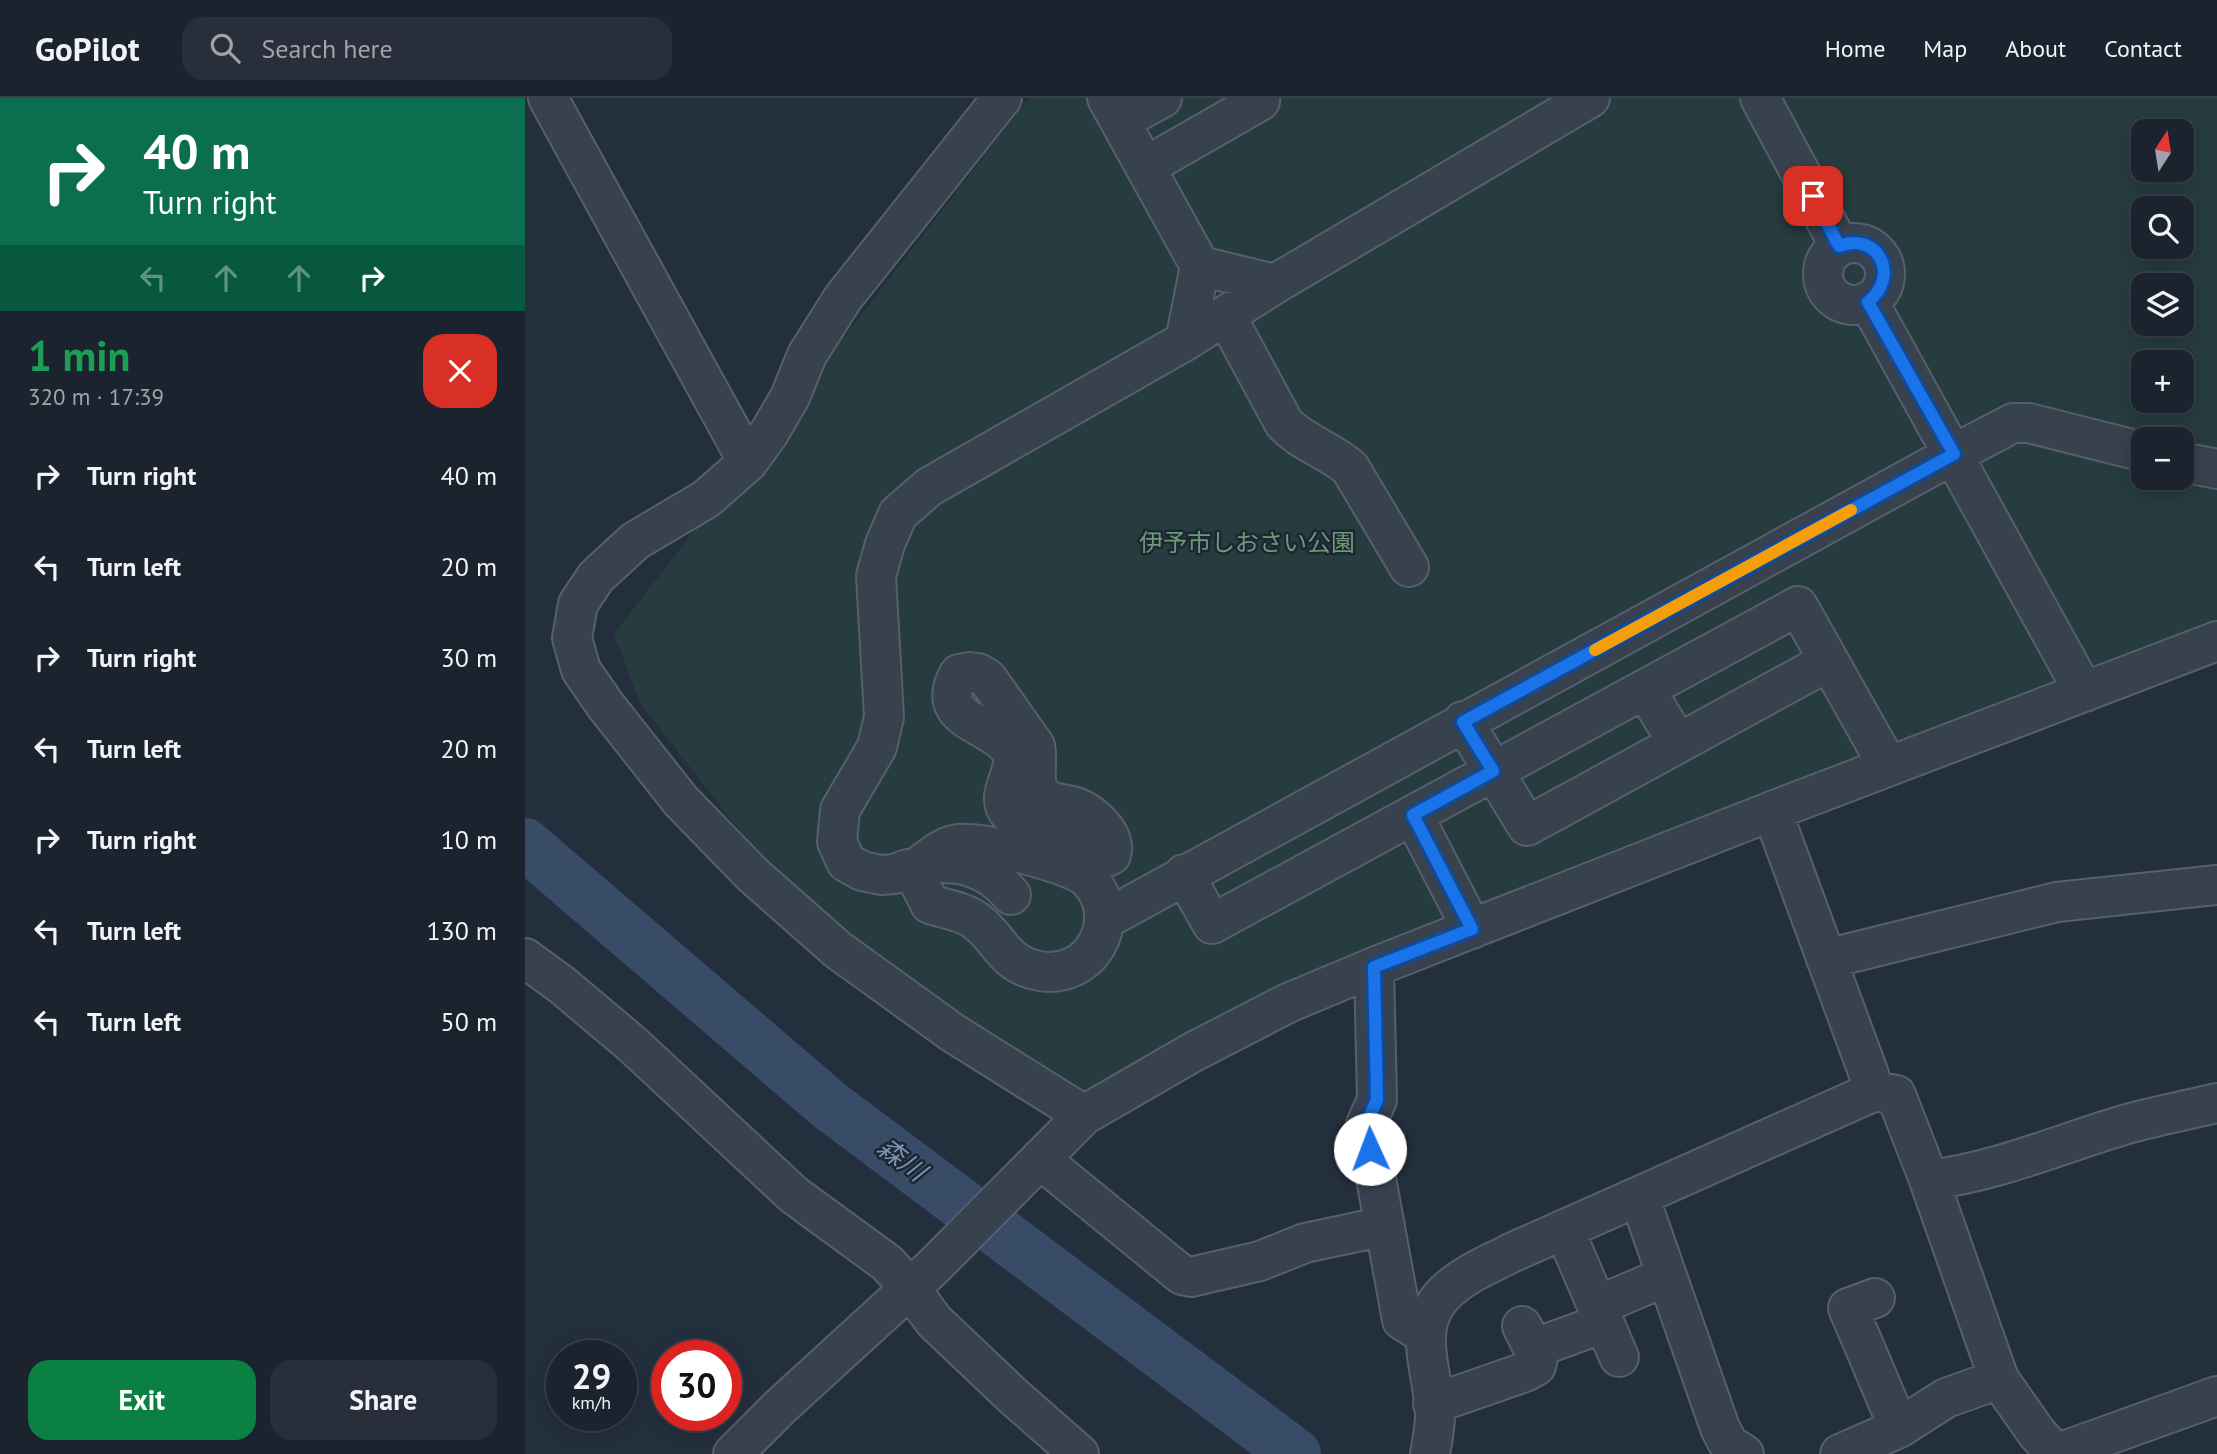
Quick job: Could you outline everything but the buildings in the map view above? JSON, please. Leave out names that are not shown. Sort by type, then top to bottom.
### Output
[{"type":"street","points":[[548,98],[748,462]]},
{"type":"street","points":[[1002,98],[843,298],[807,355],[790,397],[748,462],[706,499],[635,541],[596,577],[578,604],[572,638],[581,670],[681,802],[753,875],[838,950],[953,1032],[1084,1115]]},
{"type":"street","points":[[1162,98],[1113,109],[1200,266],[1185,341]]},
{"type":"street","points":[[1145,167],[1259,101],[1258,98]]},
{"type":"street","points":[[915,866],[930,904],[973,918],[989,931],[1000,949],[1015,962],[1034,970],[1057,973],[1079,966],[1095,949],[1104,920],[1101,897],[1087,878],[1069,867],[1014,853],[959,844],[894,874],[881,875],[862,871],[846,862],[837,842],[840,810],[877,747],[884,717],[876,576],[884,544],[898,514],[929,487],[1185,341],[1275,284],[1590,98]]},
{"type":"street","points":[[1761,98],[1839,246],[1826,258],[1822,270],[1823,283],[1829,293],[1849,305],[1868,302],[2084,692]]},
{"type":"street","points":[[1200,266],[1275,284]]},
{"type":"street","points":[[1226,316],[1284,423],[1294,434],[1338,458],[1350,468],[1409,567]]},
{"type":"street","points":[[1104,920],[2013,424],[2029,423],[2131,449]]},
{"type":"street","points":[[2194,464],[2217,469]]},
{"type":"street","points":[[1184,874],[1212,924],[1798,606],[1888,766]]},
{"type":"street","points":[[733,1454],[780,1407],[921,1278],[1084,1115],[1193,1052],[1275,1010],[1374,967],[2217,641]]},
{"type":"street","points":[[1463,722],[1527,826],[1829,661]]},
{"type":"street","points":[[978,673],[987,678],[1035,746],[1038,757],[1038,791],[1045,799],[1079,808],[1111,837],[1114,847],[1111,855],[1100,860],[1091,857],[1064,834],[1021,823],[1010,815],[1004,806],[1004,792],[1013,765],[1012,752],[1004,741],[973,724],[959,712],[952,701],[953,686],[959,674],[978,673]]},
{"type":"street","points":[[1645,689],[1678,743]]},
{"type":"street","points":[[1772,811],[1875,1091]]},
{"type":"street","points":[[1413,815],[1472,929]]},
{"type":"street","points":[[915,866],[953,863],[976,869],[997,879],[1011,895]]},
{"type":"street","points":[[1826,959],[2057,902],[2217,885]]},
{"type":"street","points":[[525,958],[562,985],[632,1044],[795,1195],[887,1263],[921,1278],[934,1321],[1079,1454]]},
{"type":"street","points":[[1374,967],[1377,1100],[1366,1124],[1402,1320],[1424,1334]]},
{"type":"street","points":[[1430,1454],[1435,1417],[1424,1334],[1431,1313],[1440,1298],[1453,1285],[1511,1253],[1875,1091],[1896,1095],[1999,1379],[2051,1449],[2057,1452],[2217,1396]]},
{"type":"street","points":[[1929,1181],[1955,1177],[2073,1143],[2127,1124],[2217,1103]]},
{"type":"street","points":[[1036,1163],[1182,1275],[1191,1277],[1260,1261],[1305,1243],[1385,1226]]},
{"type":"street","points":[[1639,1196],[1720,1428],[1729,1445],[1744,1454]]},
{"type":"street","points":[[1564,1229],[1619,1357]]},
{"type":"street","points":[[1433,1404],[1525,1372],[1535,1366],[1538,1358],[1528,1337],[1600,1314],[1667,1276]]},
{"type":"street","points":[[1875,1298],[1848,1308],[1899,1428]]},
{"type":"street","points":[[1840,1454],[1899,1428],[1946,1398],[1999,1379]]},
{"type":"green space","name":"伊予市しおさい公園","points":[[1029,98],[2217,98],[2217,620],[1485,924],[1093,1109],[823,938],[640,703],[614,634]]},
{"type":"waterway","name":"森川","points":[[525,844],[829,1105],[1295,1454]]},
{"type":"slow traffic","points":[[1595,650],[1851,510]]},
{"type":"route","points":[[1370,1149],[1366,1124],[1377,1100],[1374,967],[1472,929],[1413,815],[1493,771],[1463,722],[1954,454],[1868,302],[1879,292],[1884,281],[1885,269],[1880,257],[1872,248],[1860,243],[1839,246],[1813,196]]}]
